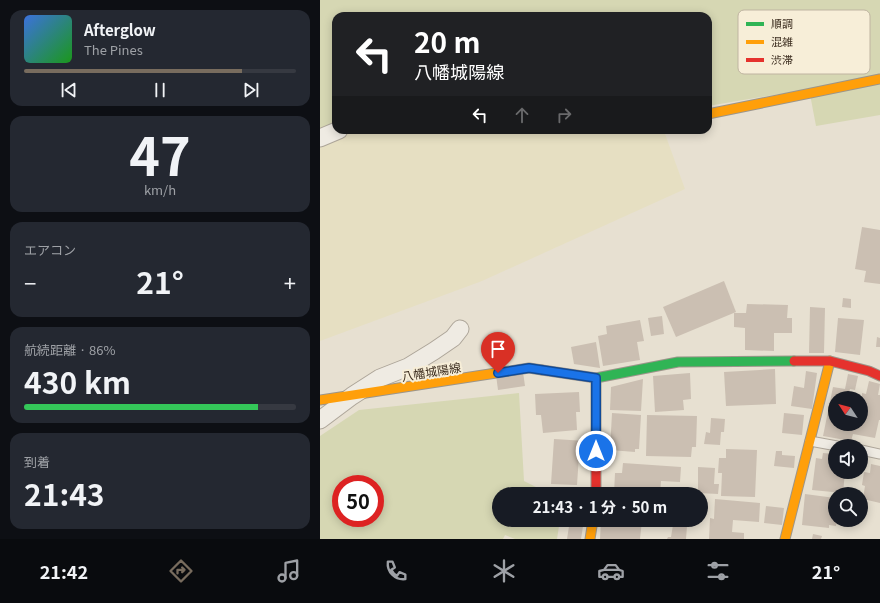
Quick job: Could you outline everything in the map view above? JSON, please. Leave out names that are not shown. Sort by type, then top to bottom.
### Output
[{"type":"street","points":[[712,113],[880,79]]},
{"type":"street","points":[[320,138],[332,133]]},
{"type":"street","points":[[320,420],[352,396],[380,378],[408,367],[434,351],[453,338],[460,328]]},
{"type":"street","points":[[785,539],[830,361]]},
{"type":"street","name":"八幡城陽線","points":[[320,400],[529,368],[596,378],[678,362],[830,361],[869,371],[880,376]]},
{"type":"street","points":[[596,378],[596,487]]},
{"type":"street","points":[[590,539],[592,527]]},
{"type":"lane","points":[[810,441],[828,444]]},
{"type":"lane","points":[[868,451],[880,454]]},
{"type":"shaded area","points":[[340,134],[665,134],[685,189],[482,281],[320,341],[320,140]]},
{"type":"green space","points":[[320,0],[880,0],[880,115],[816,126],[809,89],[712,105],[712,12],[332,12],[332,126],[320,130]]},
{"type":"green space","points":[[519,393],[524,481],[536,487],[492,487],[492,527],[559,527],[557,539],[515,539],[505,535],[503,539],[320,539],[320,436],[359,410]]},
{"type":"building","points":[[862,227],[880,230],[880,284],[864,282],[866,271],[855,269]]},
{"type":"building","points":[[724,281],[736,312],[676,337],[663,307]]},
{"type":"building","points":[[843,298],[851,299],[851,308],[842,307]]},
{"type":"building","points":[[747,304],[788,305],[787,318],[792,318],[792,333],[774,333],[774,351],[745,350],[745,328],[734,327],[734,313],[746,313]]},
{"type":"building","points":[[810,307],[825,308],[824,353],[809,353]]},
{"type":"building","points":[[662,316],[664,334],[651,336],[648,318]]},
{"type":"building","points":[[838,318],[864,320],[860,355],[835,352]]},
{"type":"building","points":[[640,320],[644,341],[637,342],[640,360],[603,366],[598,336],[607,334],[606,326]]},
{"type":"building","points":[[877,337],[880,338],[880,347],[876,347]]},
{"type":"building","points":[[596,342],[600,368],[574,364],[571,347]]},
{"type":"building","points":[[775,369],[776,404],[726,406],[724,372]]},
{"type":"building","points":[[806,371],[817,373],[812,409],[791,406],[794,386],[804,388]]},
{"type":"building","points":[[523,372],[525,386],[498,390],[496,375]]},
{"type":"building","points":[[690,373],[691,399],[683,400],[684,410],[655,412],[653,376]]},
{"type":"building","points":[[848,374],[858,376],[855,390],[850,389],[850,391],[832,391],[833,387],[845,389]]},
{"type":"building","points":[[643,379],[641,411],[610,410],[611,387]]},
{"type":"building","points":[[869,381],[880,384],[878,395],[880,395],[880,420],[875,438],[853,434],[852,439],[840,439],[823,436],[828,412],[828,431],[868,431],[868,391],[867,391]]},
{"type":"building","points":[[579,392],[580,412],[576,412],[577,430],[543,433],[541,415],[536,415],[535,394]]},
{"type":"building","points":[[612,413],[641,415],[639,449],[635,449],[635,452],[610,450]]},
{"type":"building","points":[[784,413],[804,415],[802,435],[782,433]]},
{"type":"building","points":[[647,415],[697,416],[696,447],[692,447],[691,457],[646,456]]},
{"type":"building","points":[[711,418],[725,419],[724,432],[721,432],[720,445],[704,444],[706,432],[710,433]]},
{"type":"building","points":[[554,439],[586,441],[586,455],[579,455],[577,485],[551,484]]},
{"type":"building","points":[[726,449],[757,450],[755,497],[721,496],[722,473],[718,473],[719,458],[726,458]]},
{"type":"building","points":[[776,451],[782,451],[782,455],[795,456],[794,468],[774,466]]},
{"type":"building","points":[[823,453],[828,453],[828,479],[844,479],[844,487],[828,487],[828,492],[812,490],[816,458],[822,459]]},
{"type":"building","points":[[623,463],[681,467],[680,482],[661,481],[661,487],[614,487],[615,473],[622,473]]},
{"type":"building","points":[[871,464],[880,466],[880,503],[868,500],[868,487],[862,485],[863,479],[868,479],[868,473],[870,473]]},
{"type":"building","points":[[698,467],[715,468],[714,484],[719,484],[718,494],[708,494],[708,487],[698,487]]},
{"type":"building","points":[[805,494],[828,497],[829,528],[802,525]]},
{"type":"building","points":[[715,499],[760,503],[759,522],[733,520],[732,532],[744,533],[744,539],[709,539],[710,518],[714,519]]},
{"type":"building","points":[[766,506],[784,508],[782,525],[764,523]]},
{"type":"building","points":[[569,527],[583,527],[581,539],[567,539]]},
{"type":"building","points":[[601,527],[641,527],[640,539],[600,539]]},
{"type":"building","points":[[673,527],[687,527],[686,539],[667,539],[668,537],[671,537]]},
{"type":"building","points":[[813,534],[822,536],[821,539],[812,539]]},
{"type":"traffic: fast","points":[[596,378],[678,362],[794,361]]},
{"type":"traffic: slow","points":[[712,113],[880,79]]},
{"type":"traffic: slow","points":[[785,539],[830,361]]},
{"type":"traffic: slow","points":[[320,400],[529,368],[542,370]]},
{"type":"traffic: slow","points":[[590,539],[592,527]]},
{"type":"traffic: jam","points":[[794,361],[830,361],[869,371],[880,376]]},
{"type":"traffic: jam","points":[[542,370],[596,378],[596,487]]},
{"type":"route","points":[[498,373],[529,368],[596,378],[596,451]]}]
